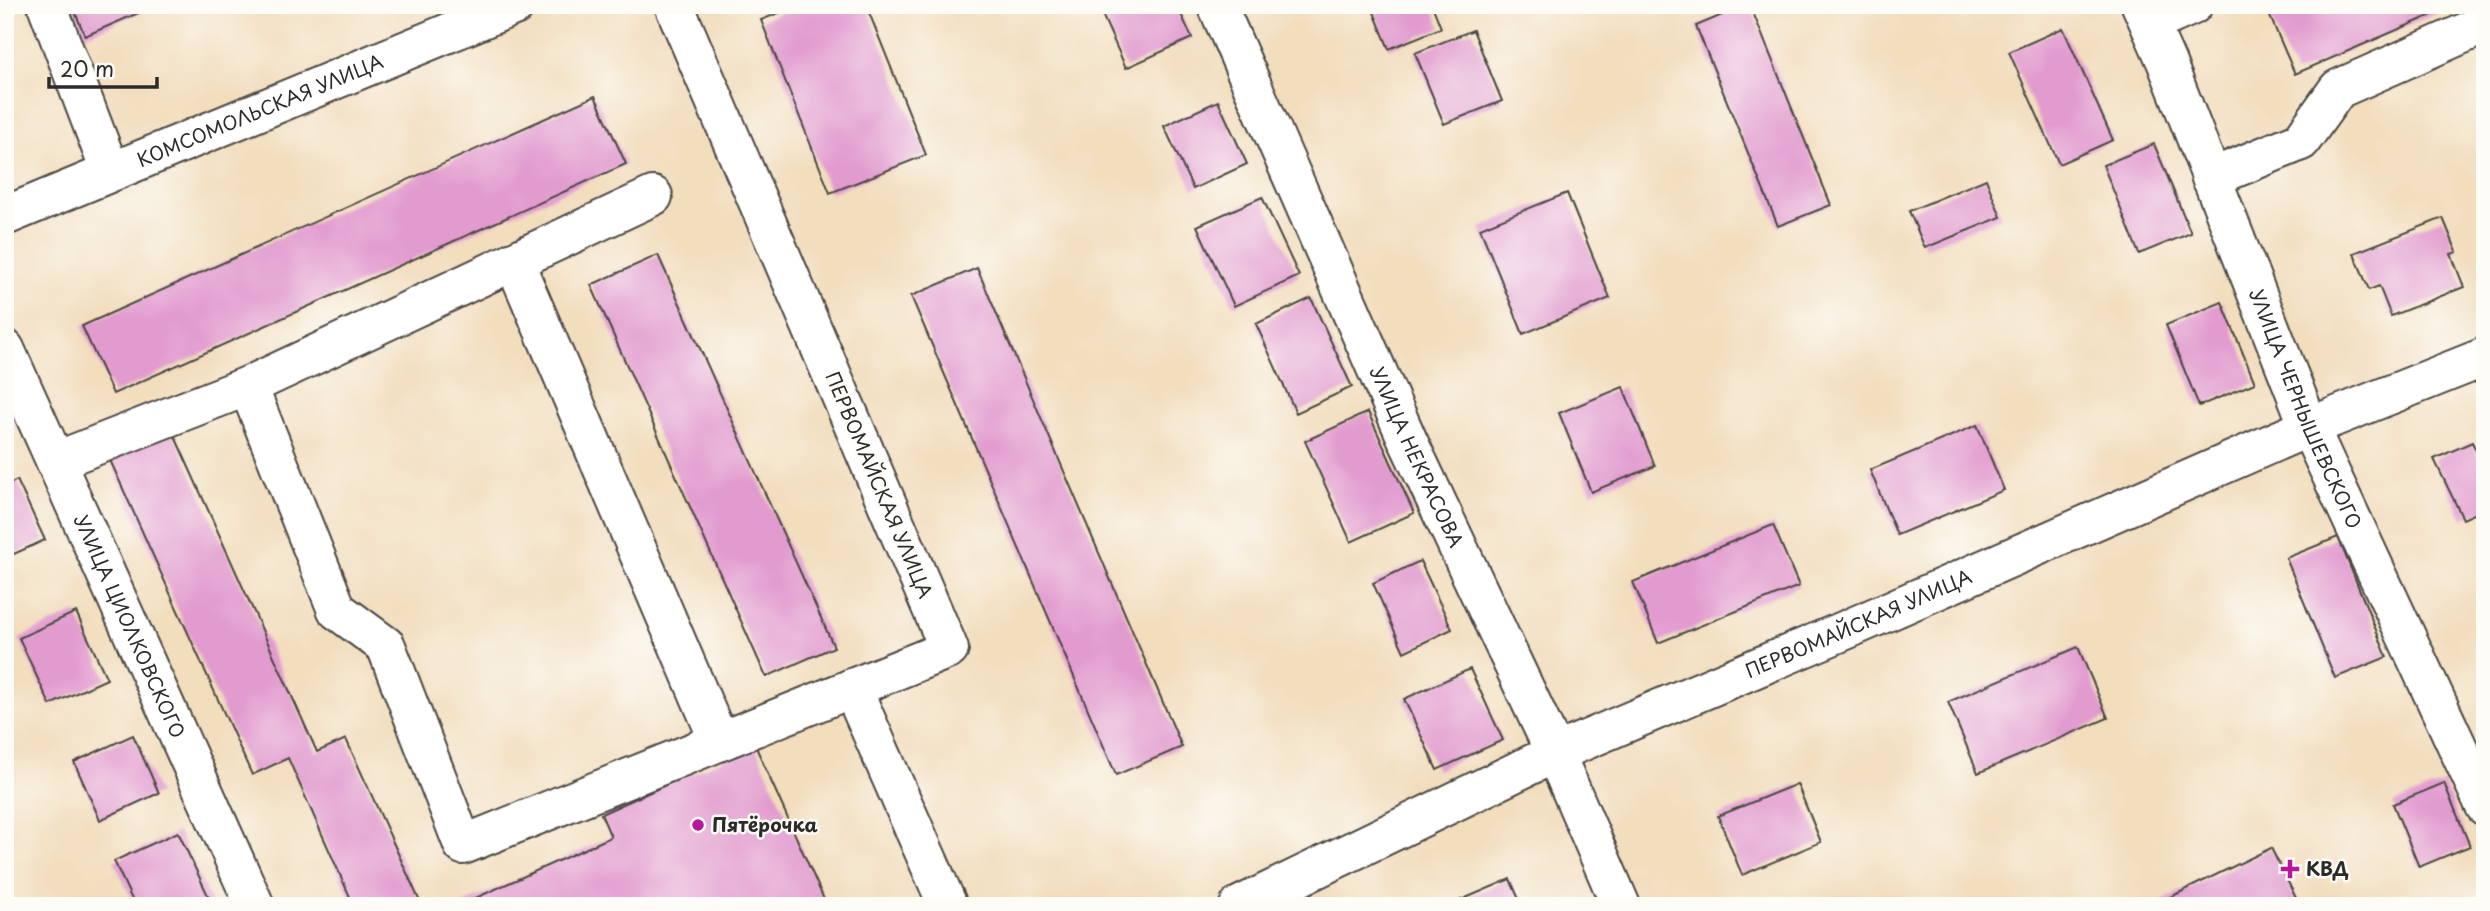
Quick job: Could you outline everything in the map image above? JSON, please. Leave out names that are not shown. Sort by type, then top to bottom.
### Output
[{"type":"street","points":[[47,5],[110,171]]},
{"type":"street","name":"КОМСОМОЛЬСКАЯ УЛИЦА","points":[[5,216],[516,5]]},
{"type":"street","name":"ПЕРВОМАЙСКАЯ УЛИЦА","points":[[674,5],[949,649],[852,688]]},
{"type":"street","name":"УЛИЦА НЕКРАСОВА","points":[[1217,5],[1408,441],[1555,753],[1621,906]]},
{"type":"street","points":[[2146,15],[2193,5]]},
{"type":"street","name":"УЛИЦА ЧЕРНЫШЕВСКОГО","points":[[2146,15],[2309,427],[2485,806]]},
{"type":"street","points":[[2211,178],[2301,141],[2338,89],[2485,24]]},
{"type":"street","points":[[56,461],[248,386],[653,196]]},
{"type":"street","points":[[514,261],[719,741]]},
{"type":"street","name":"УЛИЦА ЦИОЛКОВСКОГО","points":[[5,349],[255,906]]},
{"type":"street","name":"ПЕРВОМАЙСКАЯ УЛИЦА","points":[[1239,906],[1555,753],[1848,629],[2309,427],[2485,357]]},
{"type":"street","points":[[248,386],[337,610],[386,646],[463,845],[852,688],[948,906]]},
{"type":"building","points":[[72,5],[157,5],[85,36]]},
{"type":"building","points":[[799,5],[866,5],[926,155],[830,193],[761,20]]},
{"type":"building","points":[[1109,5],[1177,5],[1192,38],[1126,68],[1100,10]]},
{"type":"building","points":[[1371,5],[1432,5],[1441,28],[1389,49]]},
{"type":"building","points":[[1750,5],[1831,205],[1778,226],[1696,26]]},
{"type":"building","points":[[2265,5],[2455,5],[2295,74]]},
{"type":"building","points":[[2063,28],[2113,140],[2059,164],[2009,52]]},
{"type":"building","points":[[1473,30],[1502,101],[1444,124],[1415,53]]},
{"type":"building","points":[[595,96],[626,164],[113,394],[82,326]]},
{"type":"building","points":[[1218,101],[1247,164],[1193,189],[1164,126]]},
{"type":"building","points":[[2154,144],[2191,233],[2139,254],[2103,165]]},
{"type":"building","points":[[1986,179],[2001,217],[1925,248],[1909,211]]},
{"type":"building","points":[[1567,193],[1610,298],[1523,334],[1480,228]]},
{"type":"building","points":[[1262,197],[1299,276],[1234,306],[1197,226]]},
{"type":"building","points":[[2443,218],[2457,252],[2451,254],[2464,287],[2391,316],[2379,286],[2369,290],[2354,253]]},
{"type":"building","points":[[658,255],[834,647],[766,677],[591,285]]},
{"type":"building","points":[[977,268],[1182,747],[1116,775],[911,296]]},
{"type":"building","points":[[1311,298],[1352,387],[1296,413],[1256,324]]},
{"type":"building","points":[[2222,302],[2255,383],[2199,406],[2166,325]]},
{"type":"building","points":[[1623,387],[1655,466],[1591,492],[1559,413]]},
{"type":"building","points":[[1368,412],[1414,513],[1351,542],[1305,441]]},
{"type":"building","points":[[1977,425],[2004,490],[1897,535],[1870,470]]},
{"type":"building","points":[[173,432],[317,752],[346,739],[422,906],[354,906],[288,758],[252,775],[110,460]]},
{"type":"building","points":[[2472,442],[2485,469],[2485,509],[2463,519],[2434,459]]},
{"type":"building","points":[[17,480],[45,540],[5,558],[5,486]]},
{"type":"building","points":[[1773,525],[1799,586],[1658,643],[1633,582]]},
{"type":"building","points":[[2338,537],[2387,657],[2335,678],[2286,558]]},
{"type":"building","points":[[1420,561],[1452,629],[1404,652],[1373,583]]},
{"type":"building","points":[[76,612],[107,679],[50,705],[19,638]]},
{"type":"building","points":[[2078,647],[2108,718],[1978,773],[1948,702]]},
{"type":"building","points":[[1470,669],[1503,740],[1437,770],[1404,699]]},
{"type":"building","points":[[133,735],[159,793],[100,820],[74,762]]},
{"type":"building","name":"Пятёрочка","points":[[755,745],[827,906],[458,906],[611,837],[601,814]]},
{"type":"building","points":[[2444,783],[2470,846],[2419,867],[2393,804]]},
{"type":"building","points":[[1797,784],[1821,842],[1742,875],[1718,816]]},
{"type":"building","points":[[178,832],[213,906],[135,906],[114,861]]},
{"type":"building","points":[[2271,848],[2300,906],[2152,906]]},
{"type":"building","points":[[1510,879],[1522,906],[1447,906]]},
{"type":"place","name":"Пятёрочка","points":[[698,825]]},
{"type":"place","name":"КВД","points":[[2290,869]]}]
